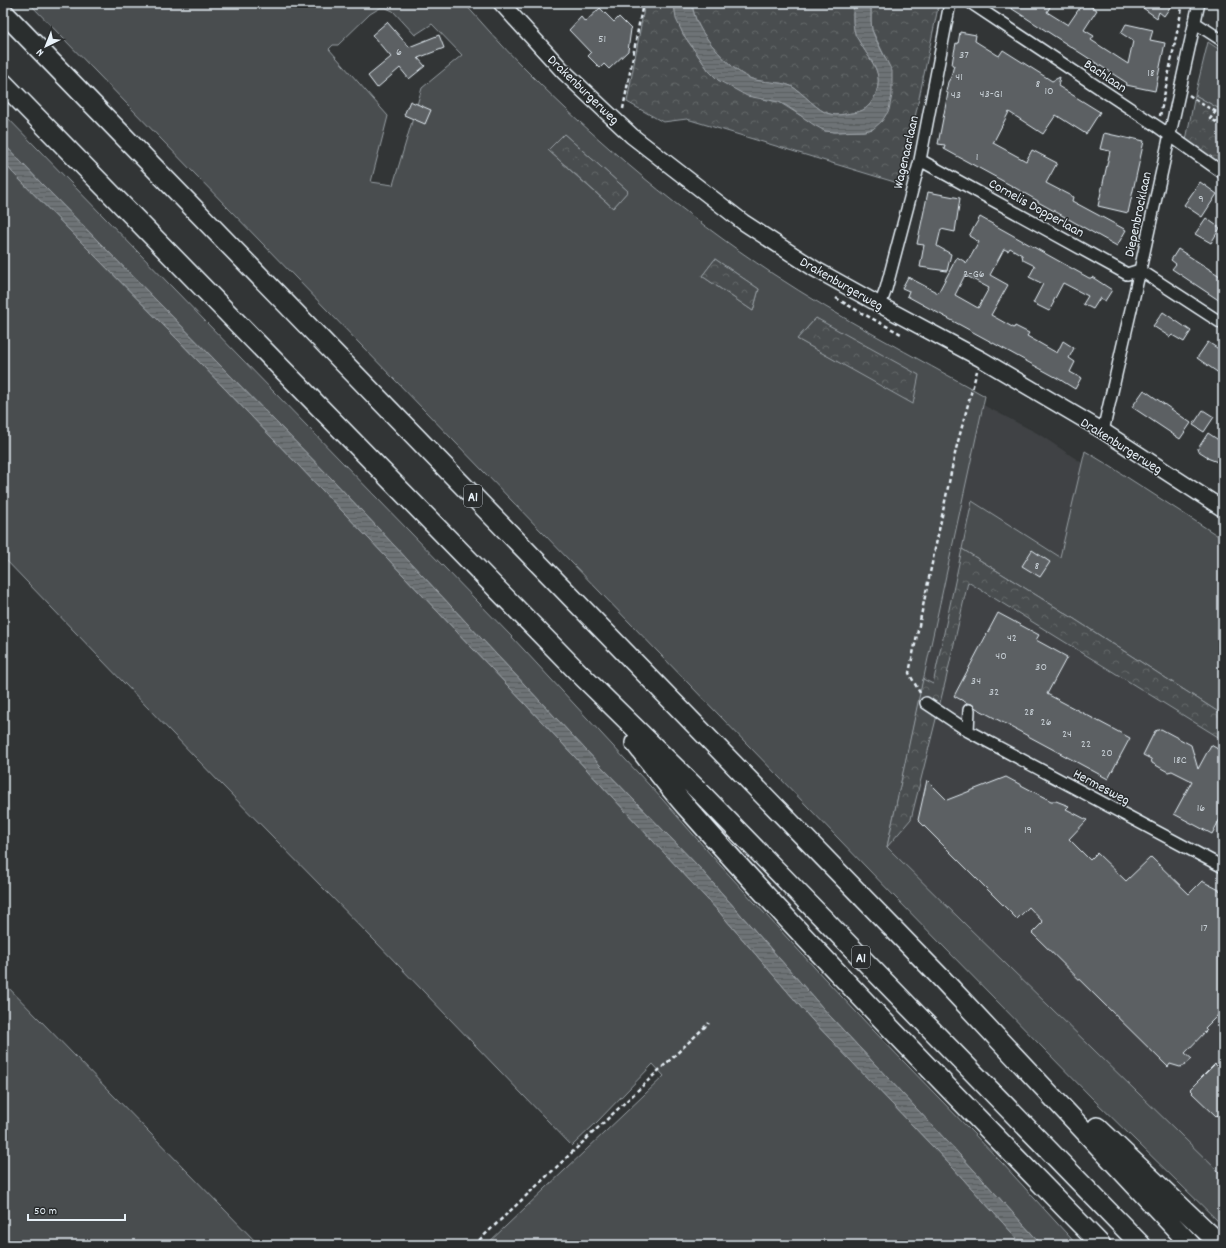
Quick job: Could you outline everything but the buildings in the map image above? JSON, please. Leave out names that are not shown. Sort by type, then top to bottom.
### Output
[{"type":"highway","name":"A1","points":[[3,12],[943,980],[1191,1245]]},
{"type":"highway","name":"A1","points":[[3,84],[578,672],[703,795],[1141,1245]]},
{"type":"highway","name":"A1","points":[[578,672],[688,809],[790,921],[901,1040],[1101,1245]]},
{"type":"highway","name":"A1","points":[[943,980],[1221,1245]]},
{"type":"main road","name":"Drakenburgerweg","points":[[501,3],[564,72],[632,136],[744,222],[815,269],[981,359],[1103,432],[1223,508]]},
{"type":"street","name":"Wagenaarlaan","points":[[880,305],[886,289],[920,160],[950,3]]},
{"type":"street","name":"Bachlaan","points":[[971,3],[1158,127],[1223,173]]},
{"type":"street","name":"Diepenbrocklaan","points":[[1103,432],[1199,3]]},
{"type":"street","points":[[1194,22],[1223,41]]},
{"type":"street","name":"Cornelis Dopperlaan","points":[[920,160],[1127,274],[1140,270]]},
{"type":"street","points":[[1140,270],[1223,324]]},
{"type":"street","name":"Hermesweg","points":[[926,703],[968,731],[1223,867]]},
{"type":"street","points":[[968,731],[969,710]]},
{"type":"path","points":[[620,124],[643,3]]},
{"type":"path","points":[[1180,89],[1205,106],[1223,115]]},
{"type":"path","points":[[1216,111],[1210,119],[1223,125]]},
{"type":"path","points":[[926,703],[908,673],[956,449],[981,359]]},
{"type":"path","points":[[474,1245],[709,1023]]},
{"type":"shaded area","points":[[674,3],[692,3],[695,18],[708,40],[722,57],[745,76],[761,81],[782,83],[791,86],[821,110],[830,114],[841,115],[863,110],[871,103],[878,88],[875,67],[855,35],[853,22],[854,3],[871,3],[872,30],[892,71],[892,95],[889,110],[882,121],[873,129],[864,131],[835,132],[825,131],[779,102],[747,96],[718,80],[709,71],[683,34],[676,19]]},
{"type":"shaded area","points":[[3,143],[332,479],[599,764],[698,866],[829,1015],[1042,1245],[1023,1245],[954,1169],[812,1020],[720,913],[561,742],[179,341],[12,172],[3,160]]},
{"type":"shaded area","points":[[964,395],[1037,433],[1223,556],[1223,1199],[864,833]]},
{"type":"green space","points":[[29,3],[464,3],[551,95],[581,123],[643,177],[707,227],[799,291],[878,337],[985,396],[887,847],[1223,1176],[1223,1226],[1092,1098],[896,898]],"holes":[[[380,8],[386,8],[393,11],[415,35],[432,24],[462,55],[422,88],[393,185],[371,182],[388,116],[329,49],[333,45],[338,45],[370,14]],[[564,134],[628,191],[613,208],[548,150]],[[715,259],[759,289],[753,311],[702,276]],[[816,318],[913,403],[797,339]]]},
{"type":"green space","points":[[645,3],[674,3],[674,8],[683,34],[709,71],[718,80],[763,99],[779,102],[825,131],[835,132],[864,131],[873,129],[885,57],[872,30],[871,3],[939,3],[901,184],[687,119],[663,122],[627,102]]},
{"type":"green space","points":[[692,3],[854,3],[853,22],[855,35],[872,61],[877,73],[878,88],[873,100],[866,108],[860,111],[833,115],[821,110],[791,86],[782,83],[752,79],[745,76],[722,57],[708,40],[696,21]]},
{"type":"green space","points":[[1208,42],[1223,52],[1223,111],[1195,95]]},
{"type":"green space","points":[[1195,95],[1223,111],[1223,165],[1186,140]]},
{"type":"green space","points":[[3,113],[512,637],[663,800],[720,865],[826,980],[1003,1164],[1077,1245],[1042,1245],[829,1015],[698,866],[599,764],[332,479],[3,143]]},
{"type":"green space","points":[[564,134],[628,191],[613,208],[548,150]]},
{"type":"green space","points":[[3,160],[12,172],[179,341],[370,540],[561,742],[720,913],[812,1020],[954,1169],[1023,1245],[486,1245],[664,1076],[653,1064],[572,1146],[3,557]]},
{"type":"green space","points":[[715,259],[759,289],[753,311],[702,276]]},
{"type":"green space","points":[[816,318],[919,375],[913,404],[797,339]]},
{"type":"green space","points":[[1085,451],[1223,539],[1223,715],[1065,613],[962,549],[972,501],[1060,557]]},
{"type":"green space","points":[[962,549],[1065,613],[1223,715],[1223,740],[968,582],[946,679],[911,819],[887,847],[923,679],[933,684]]},
{"type":"green space","points":[[3,982],[259,1245],[3,1245]]}]
